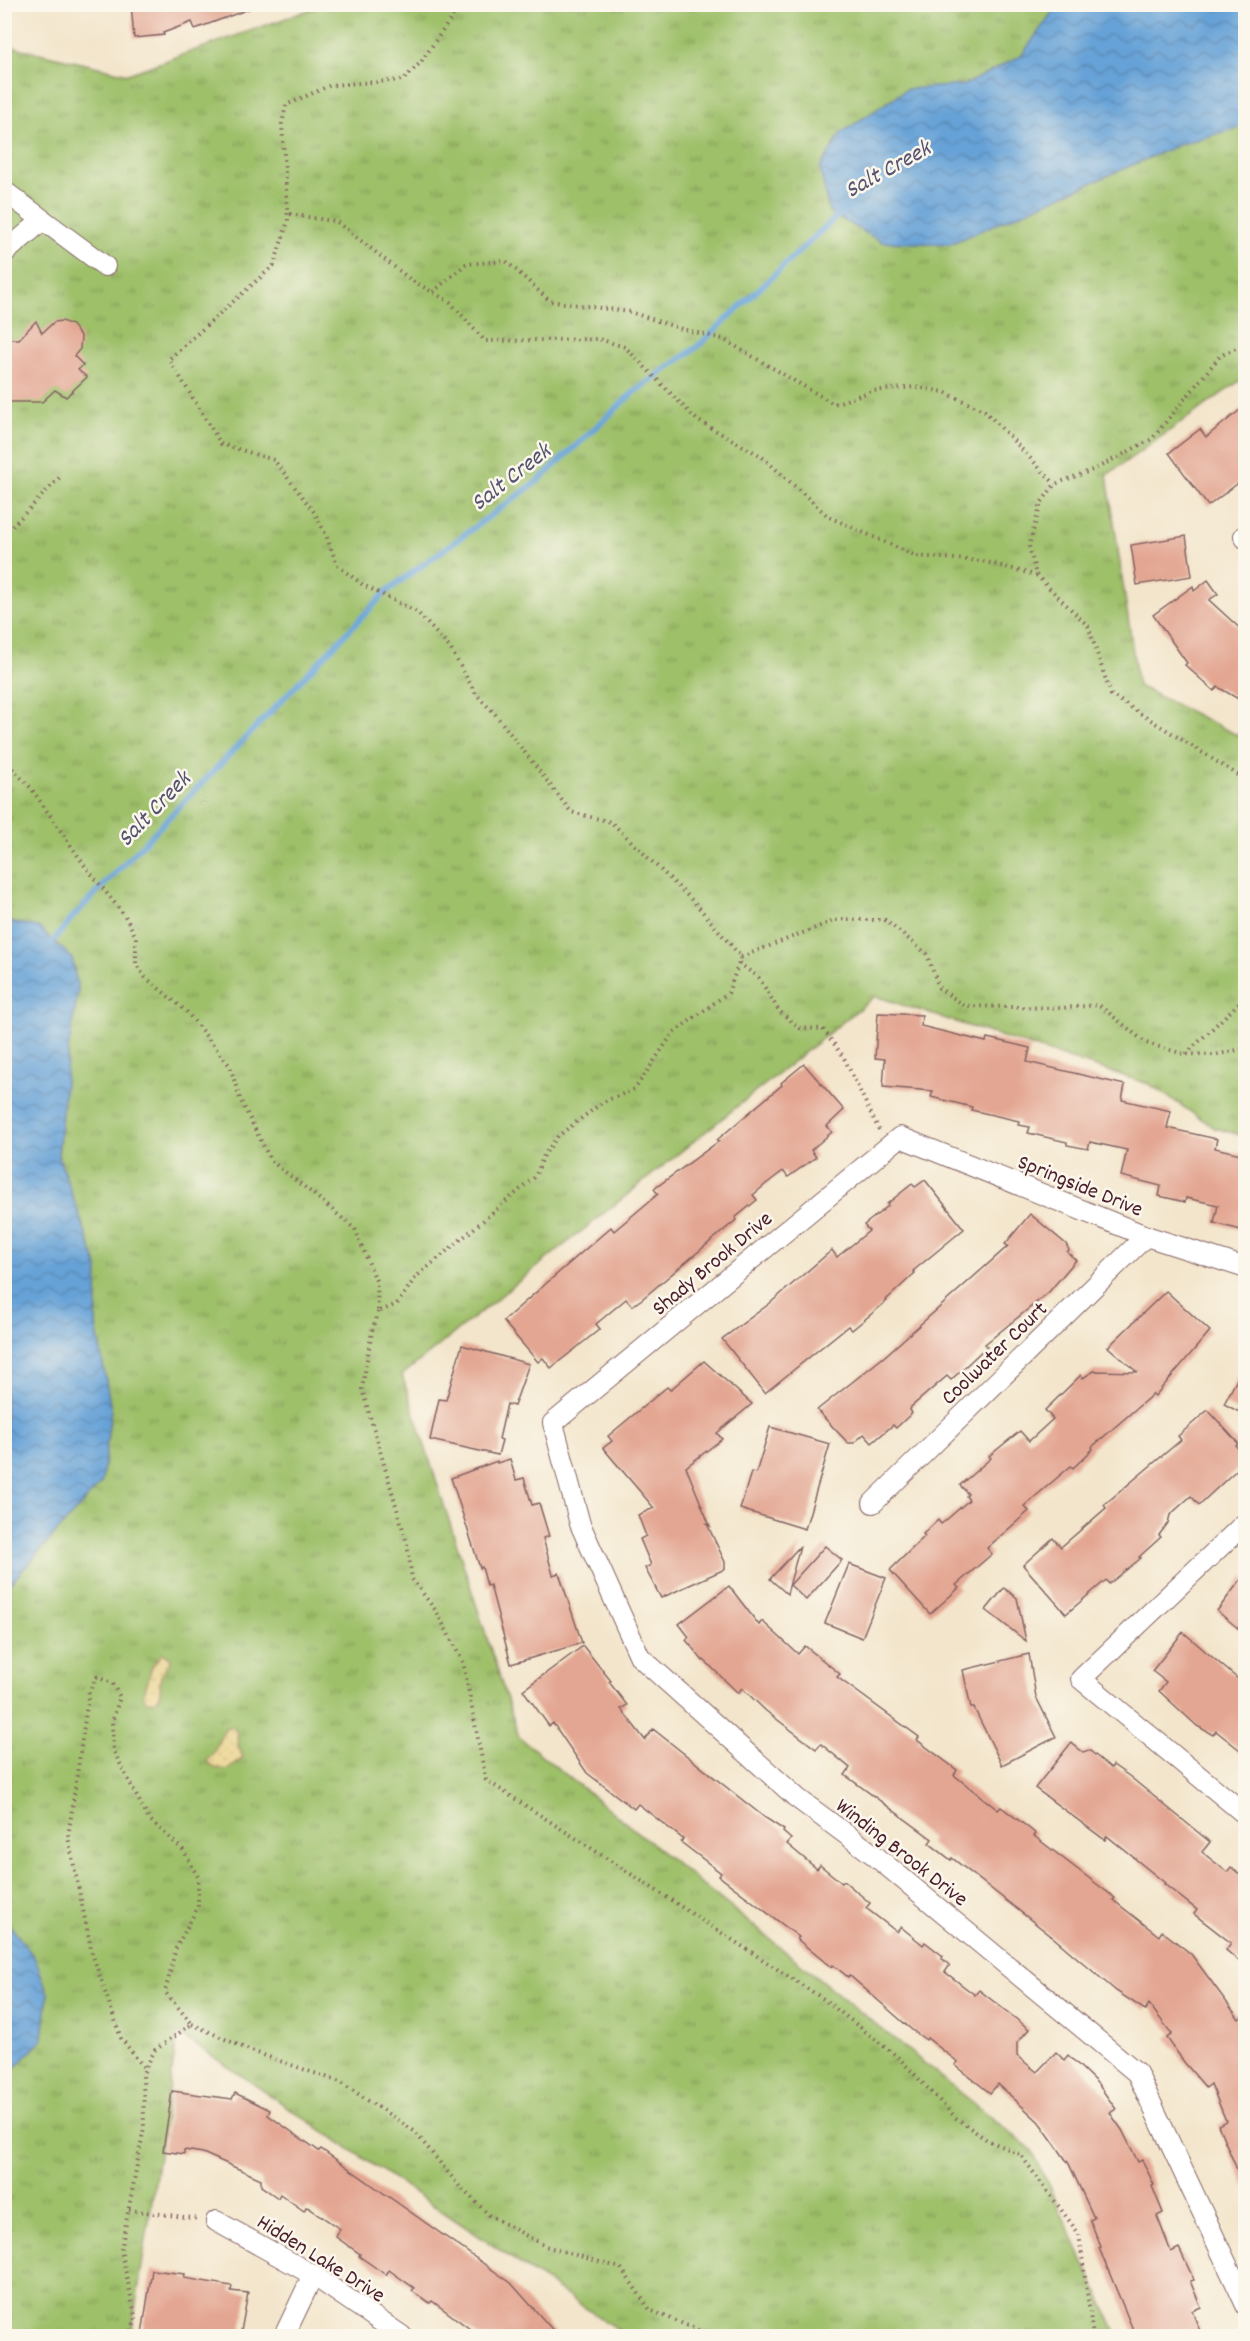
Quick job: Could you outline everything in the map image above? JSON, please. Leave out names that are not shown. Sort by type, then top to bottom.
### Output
[{"type":"street","points":[[4,191],[105,266]]},
{"type":"street","points":[[4,253],[43,220]]},
{"type":"street","name":"Springside Drive","points":[[894,1142],[1146,1236],[1245,1268]]},
{"type":"street","name":"Shady Brook Drive","points":[[553,1423],[894,1142]]},
{"type":"street","name":"Coolwater Court","points":[[873,1503],[1146,1236]]},
{"type":"street","name":"Winding Brook Drive","points":[[553,1423],[580,1524],[639,1657],[797,1798],[874,1855],[1137,2073],[1245,2305]]},
{"type":"street","points":[[1245,1522],[1082,1679],[1245,1815]]},
{"type":"street","name":"Hidden Lake Drive","points":[[216,2221],[313,2275],[402,2337]]},
{"type":"street","points":[[284,2337],[313,2275]]},
{"type":"path","points":[[462,4],[421,62],[403,80],[331,86],[286,105],[282,124],[288,221],[274,265],[169,359],[221,444],[274,460],[314,512],[326,535],[337,565],[363,585],[417,612],[450,648],[476,694],[495,714],[571,812],[610,822],[695,903],[741,957]]},
{"type":"path","points":[[290,214],[337,222],[411,280],[450,302],[485,341],[599,339],[624,346],[697,420],[761,456],[829,517],[916,556],[982,561],[1036,575],[1088,626],[1111,694],[1245,780]]},
{"type":"path","points":[[433,292],[466,264],[506,261],[550,301],[630,312],[682,329],[723,339],[834,404],[872,391],[916,387],[944,392],[986,411],[1055,484]]},
{"type":"path","points":[[1036,575],[1029,546],[1041,503],[1055,484],[1095,469],[1152,439],[1220,356],[1245,343]]},
{"type":"path","points":[[4,535],[60,477]]},
{"type":"path","points":[[4,760],[32,788],[86,866],[125,916],[136,938],[136,964],[146,977],[186,1011],[230,1066],[240,1098],[271,1161],[354,1229],[377,1283],[378,1312],[372,1331],[362,1389],[407,1543],[412,1580],[436,1611],[463,1662],[486,1780],[825,2000],[899,2058],[956,2118],[987,2140],[1020,2154],[1079,2234],[1093,2337]]},
{"type":"path","points":[[741,957],[836,920],[885,920],[927,954],[939,988],[965,1006],[1062,1008],[1099,1005],[1146,1043],[1186,1054],[1215,1055],[1245,1048]]},
{"type":"path","points":[[378,1312],[397,1304],[416,1277],[535,1177],[544,1155],[558,1136],[603,1102],[636,1089],[673,1033],[728,993],[741,957]]},
{"type":"path","points":[[739,963],[759,978],[779,1011],[800,1028],[823,1029],[843,1056],[894,1142]]},
{"type":"path","points":[[1186,1054],[1245,996]]},
{"type":"path","points":[[145,2069],[121,2038],[92,1953],[68,1838],[89,1691],[97,1677],[112,1683],[120,1696],[112,1722],[113,1750],[148,1818],[183,1850],[198,1877],[198,1907],[176,1948],[165,1992],[192,2024],[249,2050],[340,2082],[414,2131],[460,2187],[489,2215],[545,2246],[621,2268],[650,2310],[698,2330],[706,2337]]},
{"type":"path","points":[[128,2337],[136,2320],[121,2250],[144,2127],[143,2073],[155,2050],[192,2024]]},
{"type":"path","points":[[129,2210],[216,2221]]},
{"type":"green space","points":[[323,5],[1245,5],[1245,377],[1107,475],[1138,686],[1245,739],[1245,1136],[1215,1128],[1149,1084],[875,996],[402,1375],[519,1737],[1032,2150],[1118,2336],[627,2336],[178,2033],[131,2336],[5,2336],[5,45],[128,74]]},
{"type":"sand","points":[[163,1653],[171,1659],[161,1676],[159,1697],[157,1700],[147,1701],[143,1697],[152,1666]]},
{"type":"sand","points":[[227,1727],[233,1727],[237,1733],[238,1745],[243,1758],[226,1770],[215,1768],[208,1763],[208,1759],[215,1751]]},
{"type":"water","points":[[1056,5],[1245,5],[1245,126],[1181,144],[950,244],[882,242],[829,212],[820,168],[841,133],[907,89],[964,85],[1021,56]]},
{"type":"water","points":[[5,921],[38,927],[72,958],[78,990],[68,1052],[58,1155],[98,1268],[96,1325],[111,1409],[102,1482],[9,1585],[5,1767]]},
{"type":"water","points":[[5,1919],[35,1958],[48,1993],[43,2039],[5,2078]]},
{"type":"building","points":[[131,4],[257,4],[257,6],[195,29],[192,22],[163,33],[164,35],[134,38]]},
{"type":"building","points":[[36,321],[42,333],[54,322],[62,321],[72,325],[81,337],[80,349],[74,356],[83,365],[78,370],[87,377],[66,397],[55,390],[42,402],[4,402],[4,339],[19,339]]},
{"type":"building","points":[[1245,406],[1245,478],[1208,506],[1169,453],[1200,429],[1206,437]]},
{"type":"building","points":[[1186,536],[1192,576],[1137,585],[1131,545]]},
{"type":"building","points":[[1208,580],[1218,594],[1209,600],[1245,633],[1245,703],[1218,687],[1214,691],[1185,665],[1187,663],[1153,615],[1193,586],[1194,591]]},
{"type":"building","points":[[878,1013],[922,1015],[921,1026],[986,1042],[987,1038],[1030,1048],[1027,1062],[1125,1085],[1122,1100],[1171,1111],[1167,1128],[1217,1139],[1215,1148],[1245,1155],[1245,1231],[1214,1223],[1218,1205],[1186,1198],[1185,1202],[1159,1196],[1161,1186],[1121,1176],[1127,1150],[1090,1142],[1088,1149],[1067,1145],[1067,1142],[1028,1133],[1030,1127],[1018,1125],[1019,1121],[971,1110],[972,1107],[931,1097],[933,1091],[883,1087],[885,1059],[875,1058]]},
{"type":"building","points":[[804,1064],[844,1110],[827,1126],[832,1132],[811,1150],[816,1157],[788,1177],[783,1171],[766,1184],[753,1195],[757,1200],[735,1218],[736,1220],[642,1299],[632,1306],[626,1299],[596,1324],[600,1329],[551,1368],[543,1358],[538,1362],[503,1321],[611,1227],[614,1231],[658,1194],[654,1189],[719,1141],[717,1140]]},
{"type":"building","points":[[925,1180],[964,1229],[913,1271],[915,1273],[887,1301],[852,1330],[848,1326],[765,1393],[722,1339],[769,1304],[832,1250],[837,1257],[869,1231],[864,1225],[888,1206],[887,1204],[912,1184],[915,1187]]},
{"type":"building","points":[[1030,1214],[1066,1244],[1069,1250],[1067,1252],[1076,1260],[1048,1293],[985,1344],[987,1346],[951,1380],[947,1376],[911,1407],[912,1413],[896,1428],[893,1425],[872,1443],[864,1434],[854,1443],[848,1443],[817,1410],[885,1356],[1008,1246],[1005,1244]]},
{"type":"building","points":[[1166,1291],[1210,1331],[1155,1396],[1153,1394],[1092,1447],[1093,1449],[1073,1468],[1071,1466],[1024,1506],[1029,1511],[987,1548],[992,1554],[956,1585],[959,1588],[930,1614],[890,1570],[938,1520],[941,1524],[969,1500],[966,1496],[968,1494],[960,1485],[991,1458],[989,1456],[1020,1431],[1029,1441],[1053,1419],[1045,1410],[1081,1375],[1083,1378],[1094,1371],[1137,1372],[1108,1347]]},
{"type":"building","points":[[462,1345],[529,1364],[514,1406],[507,1404],[498,1455],[430,1440],[439,1399],[446,1400]]},
{"type":"building","points":[[704,1361],[752,1404],[717,1433],[722,1439],[686,1467],[710,1526],[707,1524],[725,1562],[725,1569],[661,1598],[645,1568],[651,1565],[640,1539],[646,1536],[638,1515],[654,1508],[603,1448],[612,1441],[608,1436],[667,1387],[670,1390]]},
{"type":"building","points":[[1245,1364],[1245,1415],[1224,1404]]},
{"type":"building","points":[[1208,1410],[1238,1443],[1236,1446],[1240,1451],[1238,1453],[1245,1462],[1199,1505],[1191,1496],[1170,1515],[1168,1523],[1159,1535],[1161,1537],[1139,1557],[1141,1558],[1109,1584],[1106,1580],[1066,1614],[1023,1565],[1053,1538],[1061,1547],[1106,1508],[1104,1505],[1181,1440],[1178,1436]]},
{"type":"building","points":[[770,1427],[830,1444],[805,1529],[740,1509],[751,1472],[756,1473]]},
{"type":"building","points":[[510,1459],[516,1480],[524,1478],[532,1505],[539,1503],[549,1536],[543,1538],[553,1575],[559,1573],[582,1643],[511,1664],[490,1585],[487,1586],[482,1567],[480,1568],[451,1478],[497,1461],[497,1463]]},
{"type":"building","points":[[800,1546],[787,1594],[770,1579]]},
{"type":"building","points":[[825,1546],[842,1560],[806,1600],[790,1585]]},
{"type":"building","points":[[849,1564],[886,1578],[862,1638],[825,1623]]},
{"type":"building","points":[[1245,1574],[1245,1634],[1217,1611]]},
{"type":"building","points":[[729,1586],[759,1625],[762,1621],[798,1654],[805,1646],[840,1674],[837,1677],[919,1737],[917,1740],[957,1770],[954,1775],[998,1810],[1001,1807],[1025,1825],[1036,1834],[1034,1836],[1115,1898],[1113,1900],[1159,1936],[1162,1931],[1191,1954],[1239,2019],[1245,2014],[1245,2188],[1218,2125],[1226,2121],[1211,2084],[1206,2088],[1184,2062],[1167,2038],[1172,2034],[1149,2004],[1145,2010],[1116,1991],[1055,1939],[952,1858],[951,1860],[929,1843],[932,1839],[845,1775],[850,1768],[821,1744],[816,1749],[766,1711],[742,1688],[738,1693],[703,1661],[686,1640],[689,1637],[679,1624]]},
{"type":"building","points":[[1004,1588],[1017,1598],[1026,1641],[986,1610]]},
{"type":"building","points":[[1183,1632],[1245,1685],[1245,1754],[1216,1731],[1213,1735],[1197,1726],[1159,1691],[1166,1682],[1152,1671]]},
{"type":"building","points":[[583,1646],[627,1705],[621,1709],[645,1740],[653,1729],[764,1817],[784,1830],[783,1832],[791,1839],[787,1844],[817,1869],[820,1865],[842,1883],[844,1881],[870,1903],[866,1908],[897,1932],[901,1927],[923,1945],[925,1942],[943,1956],[942,1959],[950,1965],[945,1972],[975,1995],[979,1990],[1029,2029],[1017,2043],[1017,2056],[1037,2072],[1056,2052],[1064,2060],[1068,2055],[1098,2084],[1116,2109],[1110,2113],[1122,2130],[1138,2162],[1142,2160],[1154,2185],[1152,2186],[1163,2213],[1157,2216],[1171,2252],[1179,2248],[1194,2280],[1190,2281],[1201,2307],[1192,2311],[1200,2331],[1187,2337],[1136,2337],[1099,2248],[1101,2247],[1090,2220],[1094,2218],[1069,2164],[1039,2122],[998,2084],[990,2093],[955,2065],[958,2062],[927,2038],[926,2040],[912,2030],[849,1975],[848,1977],[833,1965],[831,1967],[797,1939],[799,1937],[719,1876],[721,1873],[681,1842],[683,1839],[638,1804],[634,1809],[587,1773],[553,1723],[549,1726],[523,1690]]},
{"type":"building","points":[[1029,1654],[1036,1697],[1056,1737],[1002,1765],[974,1708],[971,1708],[963,1670]]},
{"type":"building","points":[[1071,1743],[1083,1752],[1089,1750],[1111,1768],[1113,1765],[1129,1776],[1210,1842],[1202,1852],[1227,1872],[1231,1867],[1245,1879],[1245,1966],[1226,1950],[1231,1943],[1194,1914],[1197,1910],[1107,1836],[1105,1840],[1035,1788]]},
{"type":"building","points":[[172,2091],[232,2099],[235,2093],[270,2110],[268,2115],[319,2151],[321,2149],[511,2283],[559,2337],[481,2337],[432,2301],[430,2303],[412,2291],[414,2288],[389,2270],[386,2275],[359,2256],[360,2254],[336,2237],[340,2229],[309,2208],[306,2207],[304,2211],[280,2194],[278,2198],[261,2186],[261,2179],[203,2153],[184,2150],[184,2154],[163,2151]]},
{"type":"building","points":[[152,2270],[185,2274],[184,2278],[232,2286],[231,2291],[248,2293],[240,2337],[162,2337],[142,2334]]},
{"type":"waterway","name":"Salt Creek","points":[[48,947],[71,919],[387,591],[538,481],[634,392],[697,347],[843,213]]}]
